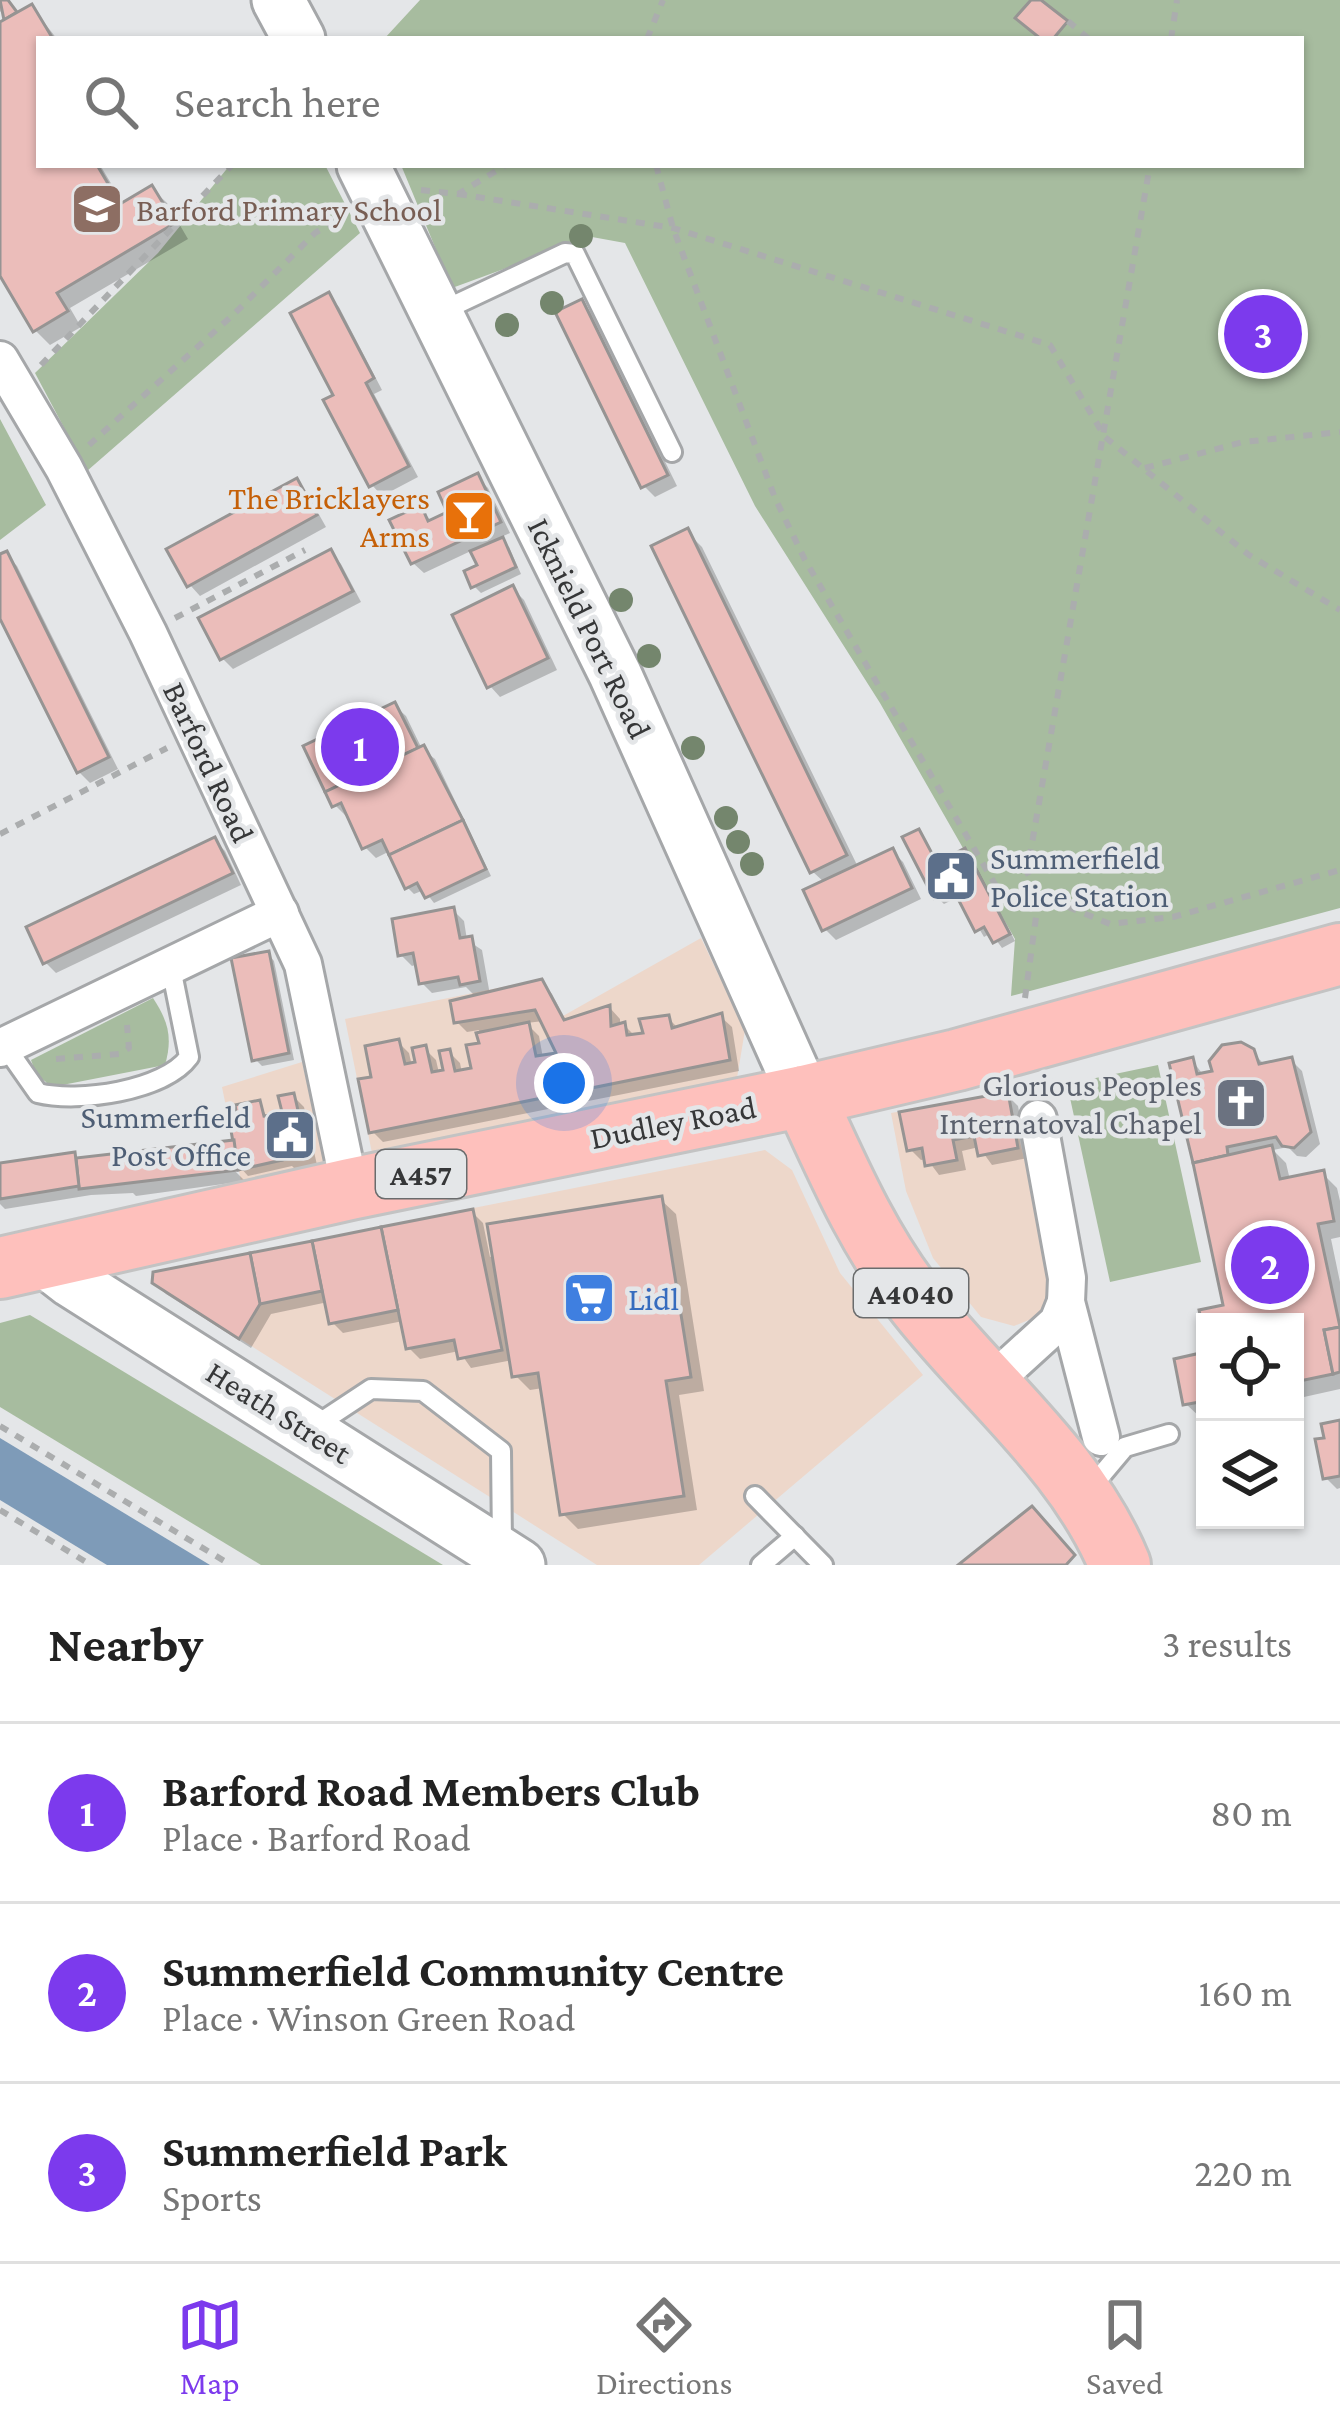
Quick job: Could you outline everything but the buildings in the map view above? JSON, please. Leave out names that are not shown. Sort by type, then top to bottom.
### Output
[{"type":"main road","points":[[278,0],[296,36]]},
{"type":"main road","name":"Icknield Port Road","points":[[371,182],[615,674],[804,1096]]},
{"type":"main road","name":"Dudley Road","points":[[20,1263],[804,1096],[1340,954]]},
{"type":"main road","name":"A4040","points":[[804,1096],[850,1198],[918,1304],[1059,1462],[1120,1565]]},
{"type":"main road","name":"Heath Street","points":[[20,1263],[308,1430],[510,1560]]},
{"type":"street","name":"Barford Road","points":[[9,375],[64,468],[148,633],[303,964],[350,1190]]},
{"type":"street","points":[[3,1047],[280,913]]},
{"type":"street","points":[[1038,1119],[1066,1278],[1066,1302],[1101,1437]]},
{"type":"street","points":[[991,1383],[1058,1322],[1066,1302]]},
{"type":"lane","points":[[435,314],[565,253],[575,254],[672,452]]},
{"type":"lane","points":[[3,1047],[38,1093],[54,1097],[144,1086],[168,1077],[189,1057],[170,963]]},
{"type":"lane","points":[[308,1430],[371,1389],[423,1391],[501,1450],[510,1560]]},
{"type":"lane","points":[[1082,1498],[1125,1448],[1169,1434]]},
{"type":"lane","points":[[755,1496],[823,1565]]},
{"type":"lane","points":[[760,1565],[795,1535]]},
{"type":"path","points":[[648,36],[663,0]]},
{"type":"path","points":[[1171,36],[1177,0]]},
{"type":"path","points":[[1068,21],[1086,36]]},
{"type":"path","points":[[9,375],[229,168]]},
{"type":"path","points":[[458,194],[501,168]]},
{"type":"path","points":[[657,168],[673,228],[775,498],[806,560],[1003,898],[1039,895],[1110,924],[1173,917],[1340,870]]},
{"type":"path","points":[[1019,1041],[1039,895],[1027,872],[1150,168]]},
{"type":"path","points":[[64,468],[235,314],[371,182],[673,228],[1051,345],[1105,437],[1249,555],[1340,610]]},
{"type":"path","points":[[1145,467],[1243,442],[1340,432]]},
{"type":"path","points":[[148,633],[305,550]]},
{"type":"path","points":[[0,834],[196,733]]},
{"type":"path","points":[[0,1426],[231,1565]]},
{"type":"path","points":[[0,1510],[91,1565]]},
{"type":"shaded area","points":[[701,938],[745,1030],[737,1078],[373,1158],[345,1019],[542,979],[563,1016]]},
{"type":"shaded area","points":[[302,1062],[327,1168],[243,1191],[222,1087]]},
{"type":"shaded area","points":[[1008,1092],[1056,1291],[1036,1317],[1014,1326],[981,1317],[933,1258],[906,1191],[891,1113]]},
{"type":"shaded area","points":[[765,1150],[792,1170],[840,1273],[923,1375],[699,1565],[597,1565],[152,1283],[153,1272]]},
{"type":"green space","points":[[420,0],[1340,0],[1340,908],[1011,996],[1015,939],[880,703],[755,506],[625,243],[592,237],[452,288],[402,168],[1304,168],[1304,36],[387,36]]},
{"type":"green space","points":[[228,168],[327,168],[360,233],[87,471],[35,373],[158,253]]},
{"type":"green space","points":[[0,419],[46,505],[0,540]]},
{"type":"green space","points":[[153,998],[168,1030],[165,1065],[52,1087],[36,1074],[31,1060]]},
{"type":"green space","points":[[1158,1065],[1201,1262],[1110,1282],[1067,1084]]},
{"type":"green space","points":[[30,1315],[443,1565],[261,1565],[0,1407],[0,1323]]},
{"type":"water","points":[[0,1438],[210,1565],[107,1565],[0,1500]]},
{"type":"place","name":"Barford Primary School","points":[[97,209]]},
{"type":"place","name":"Summerfield Park","points":[[1263,334]]},
{"type":"place","name":"The Bricklayers Arms","points":[[469,516]]},
{"type":"place","name":"Barford Road Members Club","points":[[360,747]]},
{"type":"place","name":"Summerfield Police Station","points":[[951,876]]},
{"type":"place","name":"Glorious Peoples Internatoval Chapel","points":[[1241,1103]]},
{"type":"place","name":"Summerfield Post Office","points":[[290,1135]]},
{"type":"place","name":"Summerfield Community Centre","points":[[1270,1265]]},
{"type":"place","name":"Lidl","points":[[589,1298]]}]
